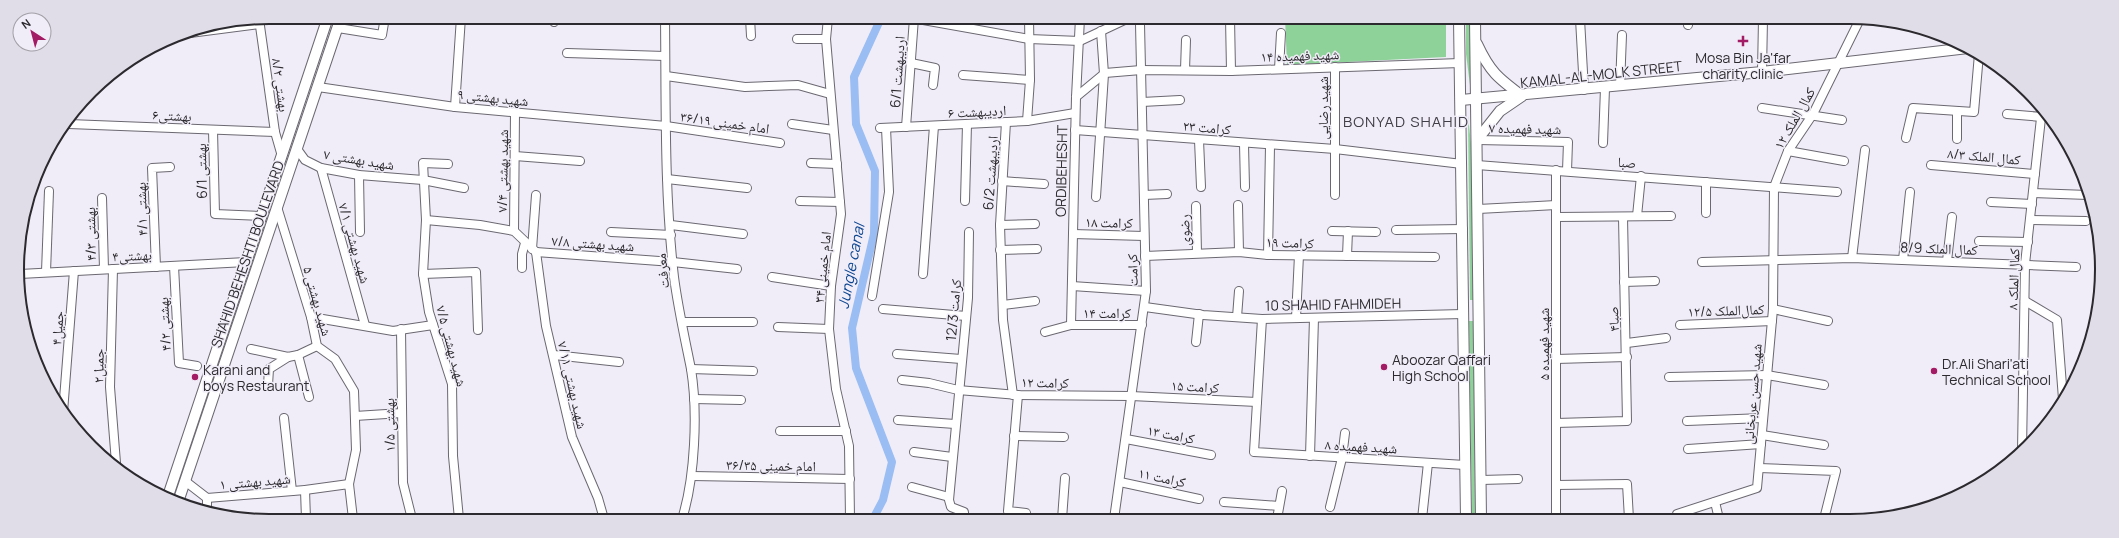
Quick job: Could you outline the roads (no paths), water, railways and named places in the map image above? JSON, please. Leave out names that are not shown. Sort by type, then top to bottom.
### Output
[{"type":"main road","name":"SHAHID BEHESHTI BOULEVARD","points":[[168,492],[326,24]]},
{"type":"main road","name":"SHAHID BEHESHTI BOULEVARD","points":[[180,497],[339,24]]},
{"type":"main road","points":[[1460,24],[1466,514]]},
{"type":"main road","points":[[1475,24],[1481,514]]},
{"type":"main road","points":[[1475,41],[1488,67],[1500,79],[1522,96],[1500,111],[1477,140]]},
{"type":"main road","name":"KAMAL-AL-MOLK STREET","points":[[1461,100],[1522,96],[1762,72],[1958,49]]},
{"type":"main road","points":[[1460,63],[1455,76],[1456,114],[1461,122]]},
{"type":"main road","points":[[189,433],[200,438]]},
{"type":"street","points":[[338,28],[382,35],[384,24]]},
{"type":"street","points":[[455,106],[461,24]]},
{"type":"street","name":"معرفت","points":[[665,24],[667,179],[673,262],[691,369],[694,398],[692,476],[689,497],[684,514]]},
{"type":"street","points":[[750,24],[751,36]]},
{"type":"street","name":"امام خمینی ۳۴","points":[[827,24],[826,38],[830,94],[841,214],[830,286],[829,329],[836,389],[849,446],[850,514]]},
{"type":"street","name":"اردیبهشت 6/1","points":[[906,127],[913,24]]},
{"type":"street","points":[[946,24],[1029,39],[1080,41],[1117,24]]},
{"type":"street","points":[[1027,121],[1030,80],[1029,24]]},
{"type":"street","name":"ORDIBEHESHT","points":[[1071,325],[1075,114],[1080,24]]},
{"type":"street","name":"کرامت","points":[[1115,514],[1146,292],[1140,24]]},
{"type":"street","points":[[1230,24],[1231,71]]},
{"type":"street","points":[[1580,24],[1584,90]]},
{"type":"street","points":[[1762,72],[1763,24]]},
{"type":"street","name":"کمال الملک ۱۲","points":[[1774,187],[1788,152],[1812,114],[1857,24]]},
{"type":"street","name":"بهشتی ۸/۲","points":[[259,25],[275,132],[282,153]]},
{"type":"street","points":[[1096,197],[1104,74],[1101,32]]},
{"type":"street","points":[[1279,69],[1281,33]]},
{"type":"street","points":[[1620,86],[1622,35]]},
{"type":"street","points":[[797,39],[826,38]]},
{"type":"street","points":[[1185,70],[1186,40]]},
{"type":"street","points":[[567,53],[665,56]]},
{"type":"street","points":[[1906,138],[1913,108],[1974,112],[1978,61]]},
{"type":"street","points":[[911,63],[935,68],[933,85]]},
{"type":"street","name":"شهید فهمیده ۱۴","points":[[1104,74],[1141,70],[1231,71],[1460,63]]},
{"type":"street","name":"شهید رضایی","points":[[1335,67],[1335,195]]},
{"type":"street","points":[[1076,97],[1104,74]]},
{"type":"street","points":[[963,75],[1030,80]]},
{"type":"street","points":[[666,76],[745,87],[798,85],[830,94]]},
{"type":"street","name":"شهید بهشتی ۹","points":[[318,87],[455,106],[666,126]]},
{"type":"street","points":[[1603,143],[1605,88]]},
{"type":"street","points":[[1142,102],[1180,100]]},
{"type":"street","points":[[1762,108],[1812,114],[1842,120]]},
{"type":"street","points":[[1957,111],[1957,139]]},
{"type":"street","name":"شهید بهشتی ۷/۴","points":[[514,231],[516,112]]},
{"type":"street","points":[[2006,114],[2039,113]]},
{"type":"street","name":"اردیبهشت ۶","points":[[872,296],[889,192],[883,128],[1027,121],[1075,114]]},
{"type":"street","name":"کمال الملک ۸","points":[[2022,443],[2026,264],[2042,117]]},
{"type":"street","name":"اردیبهشت 6/2","points":[[1006,122],[1002,181],[1000,250],[1002,305],[1015,395],[1014,436],[1008,511],[1026,514]]},
{"type":"street","name":"بهشتی۶","points":[[72,124],[275,132]]},
{"type":"street","points":[[792,124],[833,130]]},
{"type":"street","points":[[965,201],[967,124]]},
{"type":"street","name":"امام خمینی ۳۶/۱۹","points":[[666,126],[780,143]]},
{"type":"street","points":[[923,274],[934,126]]},
{"type":"street","name":"بهشتی 6/1","points":[[213,130],[215,214],[261,216]]},
{"type":"street","name":"کرامت ۲۳","points":[[1075,130],[1270,146],[1335,149],[1462,164]]},
{"type":"street","points":[[1199,140],[1201,187]]},
{"type":"street","name":"شهید فهمیده ۷","points":[[1477,140],[1568,142],[1567,171]]},
{"type":"street","points":[[1244,144],[1245,187]]},
{"type":"street","points":[[1268,255],[1270,146]]},
{"type":"street","name":"شهید بهشتی ۷","points":[[297,149],[305,160],[321,168],[359,175],[423,180],[464,188]]},
{"type":"street","points":[[1852,258],[1865,150]]},
{"type":"street","points":[[1788,152],[1844,161]]},
{"type":"street","points":[[515,156],[580,161]]},
{"type":"street","name":"شهید بهشتی ۷/۵","points":[[448,164],[423,163],[426,220],[423,274],[429,312],[452,384],[453,456],[458,514]]},
{"type":"street","points":[[811,163],[837,164]]},
{"type":"street","name":"صبا","points":[[1477,165],[1640,176],[1837,192]]},
{"type":"street","name":"کمال الملک ۸/۳","points":[[1931,165],[2035,174]]},
{"type":"street","name":"بهشتی ۴/۱","points":[[156,266],[152,168],[170,167]]},
{"type":"street","name":"شهید بهشتی ۷/۱","points":[[321,168],[365,325]]},
{"type":"street","name":"شهید فهمیده ۵","points":[[1556,170],[1556,514]]},
{"type":"street","points":[[359,175],[360,232]]},
{"type":"street","points":[[1637,216],[1640,176]]},
{"type":"street","points":[[667,179],[747,188]]},
{"type":"street","points":[[1002,181],[1044,184]]},
{"type":"street","points":[[1706,182],[1706,213]]},
{"type":"street","name":"شهید حسن عربخانی","points":[[1716,502],[1757,488],[1773,309],[1772,259],[1774,187]]},
{"type":"street","points":[[46,272],[49,191]]},
{"type":"street","points":[[1903,260],[1910,192]]},
{"type":"street","points":[[2033,193],[2084,195]]},
{"type":"street","points":[[1144,195],[1168,194]]},
{"type":"street","name":"شهید بهشتی ۷/۱۱","points":[[536,195],[534,251],[546,326],[572,437],[598,498],[603,514]]},
{"type":"street","name":"بهشتی ۴/۳","points":[[102,198],[104,269]]},
{"type":"street","points":[[800,201],[840,202]]},
{"type":"street","points":[[1991,202],[2032,204]]},
{"type":"street","points":[[1238,205],[1239,252]]},
{"type":"street","points":[[1478,210],[1556,205]]},
{"type":"street","name":"رضوی","points":[[1196,206],[1197,253]]},
{"type":"street","name":"شهید بهشتی ۵","points":[[277,207],[311,317],[317,346],[335,359],[354,391],[356,450],[349,484],[352,514]]},
{"type":"street","points":[[1556,217],[1670,216]]},
{"type":"street","name":"صبا۴","points":[[1556,423],[1628,420],[1623,217]]},
{"type":"street","points":[[1947,261],[1952,217]]},
{"type":"street","points":[[426,220],[480,225],[514,231],[534,251]]},
{"type":"street","points":[[2030,220],[2086,221]]},
{"type":"street","points":[[1000,225],[1035,224]]},
{"type":"street","points":[[671,225],[743,234]]},
{"type":"street","points":[[1396,230],[1463,229]]},
{"type":"street","points":[[1332,231],[1376,232]]},
{"type":"street","points":[[1347,256],[1348,231]]},
{"type":"street","points":[[611,232],[671,235]]},
{"type":"street","name":"کرامت 12/3","points":[[949,497],[966,316],[969,232]]},
{"type":"street","name":"کرامت ۱۸","points":[[1073,234],[1144,236]]},
{"type":"street","points":[[1979,241],[2028,242]]},
{"type":"street","points":[[522,268],[522,254],[525,243]]},
{"type":"street","points":[[1000,250],[1037,249]]},
{"type":"street","name":"شهید بهشتی ۷/۸","points":[[534,251],[673,262],[737,269]]},
{"type":"street","name":"کرامت ۱۹","points":[[1145,256],[1239,252],[1268,255],[1435,257]]},
{"type":"street","points":[[1296,318],[1298,255]]},
{"type":"street","name":"کمال الملک 8/9","points":[[1702,262],[1852,258],[2076,267]]},
{"type":"street","name":"بهشتی۴","points":[[24,274],[246,262]]},
{"type":"street","name":"بهشتی ۴/۲","points":[[174,266],[179,363],[197,366]]},
{"type":"street","name":"جمیل۲","points":[[113,269],[110,387],[116,460]]},
{"type":"street","name":"جمیل۴","points":[[65,404],[74,271]]},
{"type":"street","points":[[423,274],[476,272],[478,330]]},
{"type":"street","points":[[772,277],[830,286]]},
{"type":"street","points":[[1624,282],[1655,281]]},
{"type":"street","points":[[1072,286],[1146,292]]},
{"type":"street","points":[[1237,317],[1238,291]]},
{"type":"street","points":[[1002,305],[1034,301]]},
{"type":"street","points":[[2025,301],[2057,320],[2062,391]]},
{"type":"street","name":"10 SHAHID FAHMIDEH","points":[[1145,307],[1201,315],[1262,319],[1463,314]]},
{"type":"street","points":[[883,309],[966,316]]},
{"type":"street","points":[[1773,309],[1828,321]]},
{"type":"street","points":[[1196,342],[1201,315]]},
{"type":"street","points":[[311,317],[365,325],[392,331],[433,325]]},
{"type":"street","points":[[1310,456],[1314,318]]},
{"type":"street","points":[[1257,402],[1262,319]]},
{"type":"street","name":"کمال‌الملک ۱۲/۵","points":[[1680,325],[1772,321]]},
{"type":"street","points":[[682,322],[753,322]]},
{"type":"street","name":"کرامت ۱۴","points":[[1045,332],[1071,325],[1142,325]]},
{"type":"street","points":[[778,327],[829,329]]},
{"type":"street","name":"بهشتی ۱/۵","points":[[401,330],[403,483],[411,514]]},
{"type":"street","points":[[1627,343],[1666,338]]},
{"type":"street","points":[[268,385],[269,369],[288,357],[298,355],[317,346]]},
{"type":"street","points":[[251,349],[288,357]]},
{"type":"street","points":[[897,354],[961,359]]},
{"type":"street","points":[[298,355],[309,397]]},
{"type":"street","points":[[554,355],[620,362]]},
{"type":"street","points":[[1556,359],[1627,357]]},
{"type":"street","points":[[691,369],[753,371]]},
{"type":"street","points":[[1669,377],[1767,375],[1824,385]]},
{"type":"street","name":"کرامت ۱۲","points":[[902,380],[929,383],[958,390],[1015,395],[1131,396]]},
{"type":"street","name":"کرامت ۱۵","points":[[1131,396],[1257,402]]},
{"type":"street","points":[[694,398],[741,400]]},
{"type":"street","name":"شهید فهمیده ۸","points":[[1257,402],[1254,452],[1465,466]]},
{"type":"street","points":[[355,416],[402,413]]},
{"type":"street","points":[[284,418],[292,491]]},
{"type":"street","points":[[1687,421],[1763,418]]},
{"type":"street","points":[[898,420],[955,424]]},
{"type":"street","points":[[780,431],[846,431]]},
{"type":"street","points":[[1330,507],[1342,458],[1345,433]]},
{"type":"street","points":[[1762,435],[1824,445]]},
{"type":"street","points":[[1014,436],[1064,437]]},
{"type":"street","name":"کرامت ۱۳","points":[[1126,439],[1211,455]]},
{"type":"street","points":[[1688,449],[1761,444]]},
{"type":"street","points":[[914,452],[952,457]]},
{"type":"street","points":[[1423,514],[1428,463]]},
{"type":"street","points":[[1759,468],[1836,471],[1825,514]]},
{"type":"street","name":"امام خمینی ۳۶/۳۵","points":[[692,476],[850,479]]},
{"type":"street","points":[[1062,514],[1065,478]]},
{"type":"street","points":[[1481,480],[1518,479]]},
{"type":"street","points":[[185,481],[207,498],[207,506]]},
{"type":"street","name":"کرامت ۱۱","points":[[1120,482],[1198,499]]},
{"type":"street","name":"شهید بهشتی ۱","points":[[207,498],[305,490],[349,484]]},
{"type":"street","points":[[1556,485],[1627,484],[1629,514]]},
{"type":"street","points":[[912,486],[949,497],[950,507],[962,514]]},
{"type":"street","points":[[305,490],[306,514]]},
{"type":"street","points":[[1278,514],[1282,491]]},
{"type":"street","points":[[1224,502],[1279,506]]},
{"type":"street","points":[[1677,514],[1716,502],[1718,514]]},
{"type":"waterway","name":"Jungle canal","points":[[876,514],[883,500],[892,462],[856,368],[852,328],[874,234],[875,171],[856,124],[854,77],[878,24]]},
{"type":"place","name":"Mosa Bin Ja'far charity clinic","points":[[1743,41]]},
{"type":"place","name":"Aboozar Qaffari High School","points":[[1384,367]]},
{"type":"place","name":"Dr.Ali Shari'ati Technical School","points":[[1934,371]]},
{"type":"place","name":"Karani and boys Restaurant","points":[[195,377]]},
{"type":"district","name":"BONYAD SHAHID","points":[[1406,121]]}]
